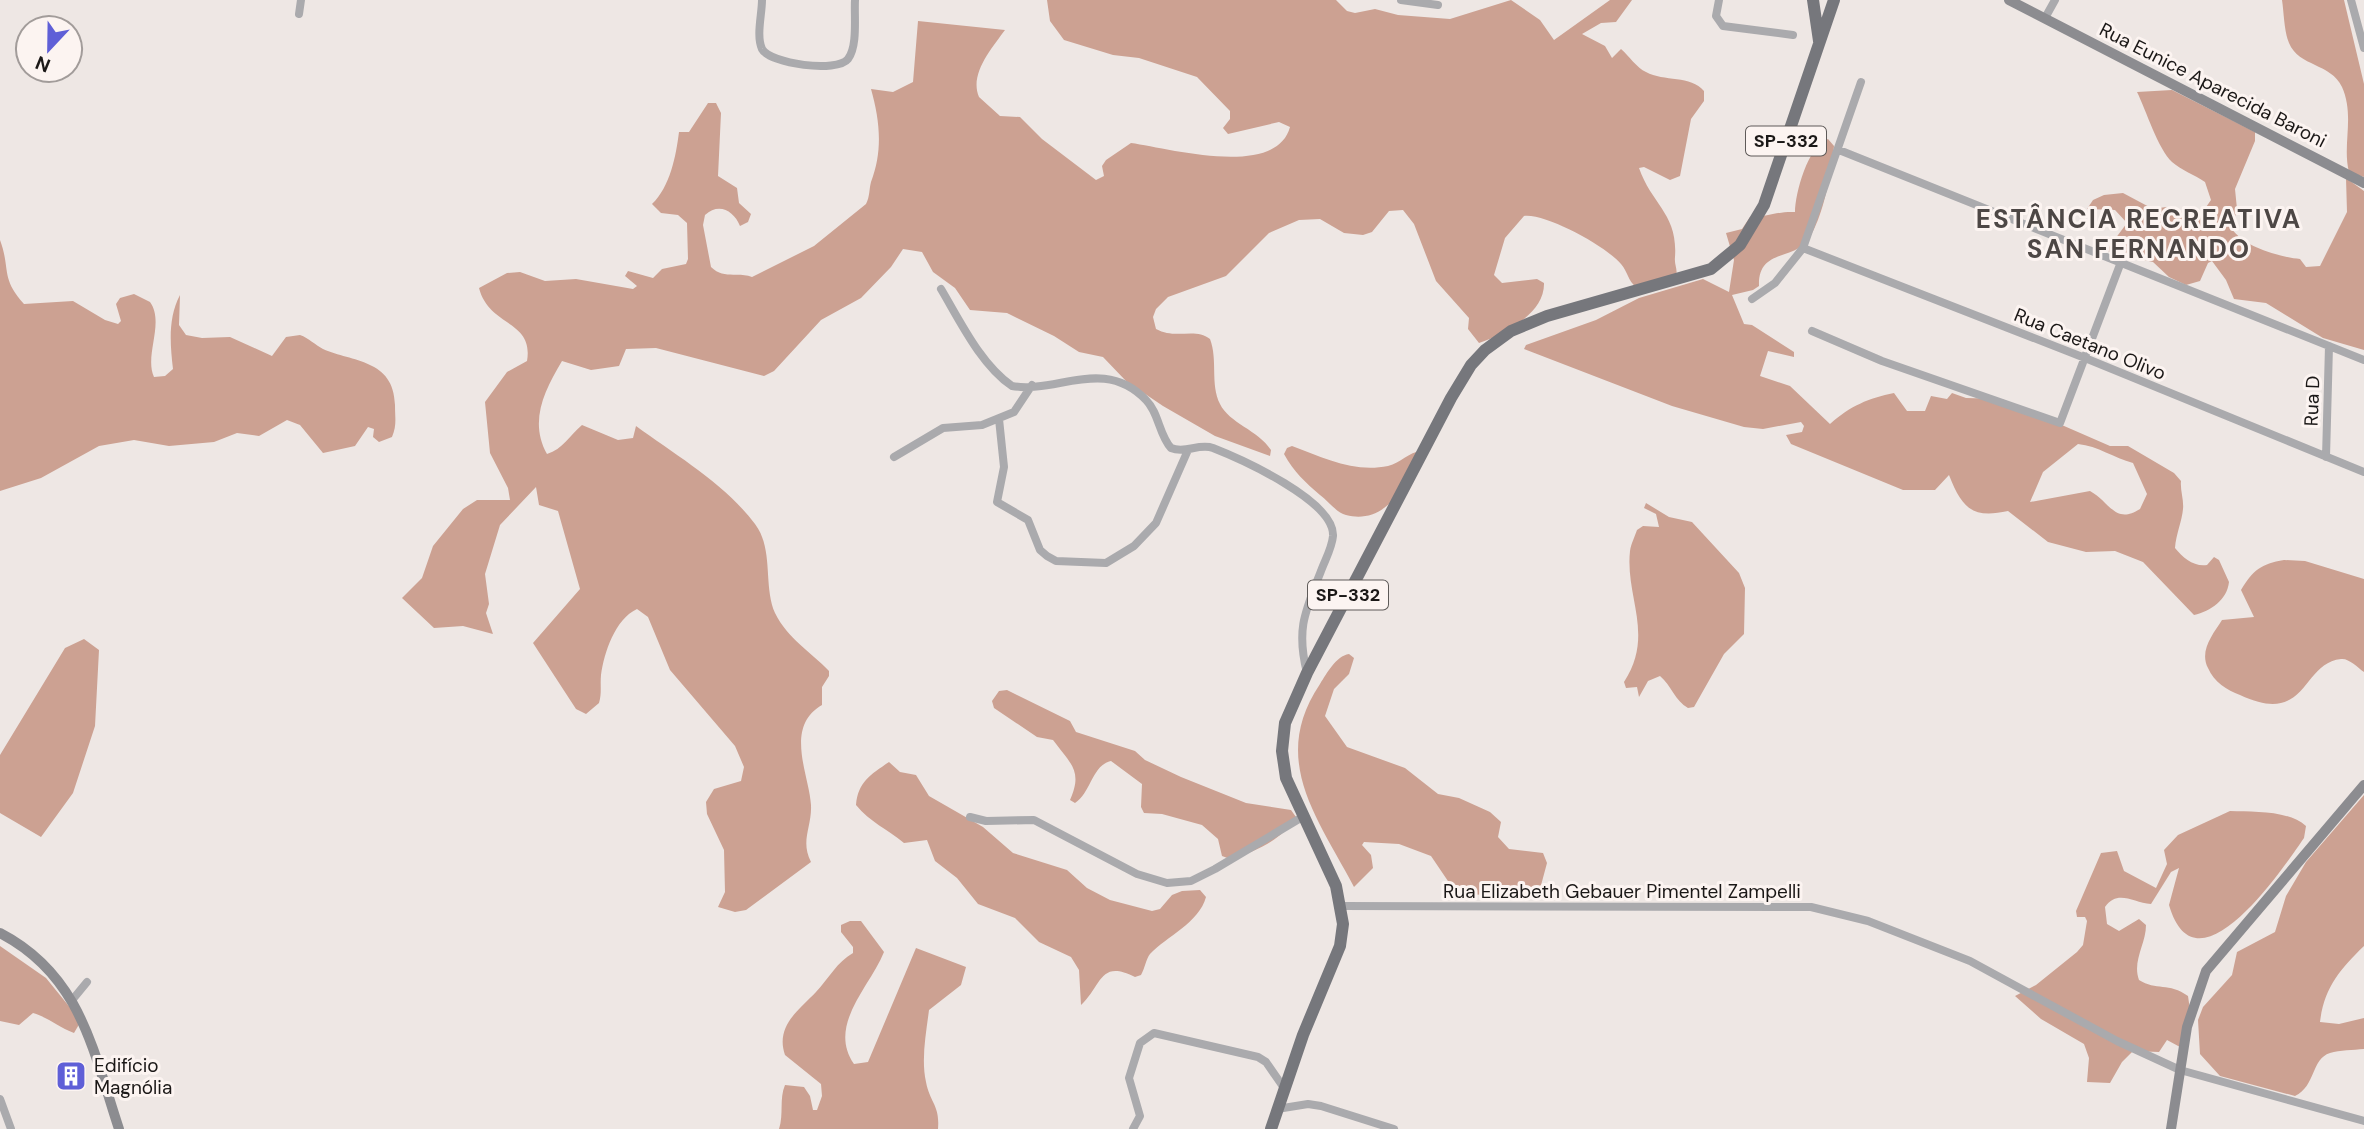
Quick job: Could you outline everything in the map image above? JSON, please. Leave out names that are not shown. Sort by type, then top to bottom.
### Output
[{"type":"main road","name":"SP-332","points":[[1813,0],[1819,46]]},
{"type":"main road","name":"SP-332","points":[[1271,1129],[1284,1088],[1340,946],[1342,906],[1286,778],[1282,751],[1285,723],[1307,673],[1471,365],[1499,339],[1524,325],[1711,269],[1726,258],[1748,234],[1764,205],[1834,0]]},
{"type":"main road","name":"Rua Eunice Aparecida Baroni","points":[[2009,0],[2364,183]]},
{"type":"main road","points":[[2171,1129],[2188,1027],[2206,971],[2364,785]]},
{"type":"main road","points":[[0,933],[50,970],[73,999],[90,1038],[119,1129]]},
{"type":"street","points":[[299,14],[301,0]]},
{"type":"street","points":[[762,0],[760,43],[766,54],[776,59],[832,68],[844,62],[852,51],[855,0]]},
{"type":"street","points":[[1404,0],[1438,5]]},
{"type":"street","points":[[1718,0],[1716,16],[1723,26],[1793,35]]},
{"type":"street","points":[[2045,18],[2055,0]]},
{"type":"street","points":[[2351,0],[2364,48]]},
{"type":"street","points":[[1752,299],[1775,283],[1803,248],[1861,82]]},
{"type":"street","points":[[1839,150],[2364,360]]},
{"type":"street","name":"Rua Caetano Olivo","points":[[1803,248],[2085,358],[2364,472]]},
{"type":"street","points":[[1812,331],[1882,361],[2060,423],[2122,262]]},
{"type":"street","points":[[941,289],[970,337],[1003,380],[1012,386],[1032,386],[1067,379],[1104,379],[1124,385],[1149,404],[1168,444],[1175,450],[1211,448],[1268,474],[1327,516],[1332,526],[1331,542],[1301,627],[1300,645],[1307,673]]},
{"type":"street","name":"Rua D","points":[[2326,457],[2329,346]]},
{"type":"street","points":[[894,457],[943,428],[982,425],[1014,412],[1032,386]]},
{"type":"street","points":[[999,419],[1004,467],[997,502],[1028,520],[1040,551],[1056,561],[1106,563],[1134,546],[1162,513],[1188,450]]},
{"type":"street","points":[[970,817],[986,821],[1034,820],[1137,874],[1167,883],[1191,881],[1215,870],[1304,816]]},
{"type":"street","name":"Rua Elizabeth Gebauer Pimentel Zampelli","points":[[1342,906],[1811,907],[1868,921],[1970,961],[2117,1041],[2180,1070],[2364,1121]]},
{"type":"street","points":[[73,999],[87,982]]},
{"type":"street","points":[[1133,1129],[1140,1116],[1129,1078],[1140,1043],[1154,1033],[1258,1057],[1266,1062],[1284,1088]]},
{"type":"street","points":[[0,1099],[11,1129]]},
{"type":"street","points":[[1277,1109],[1308,1104],[1321,1106],[1394,1129]]},
{"type":"shaded area","points":[[1047,0],[1336,0],[1347,11],[1355,13],[1375,9],[1398,15],[1450,19],[1511,0],[1540,20],[1554,40],[1610,0],[1632,0],[1616,22],[1601,23],[1582,34],[1605,46],[1612,58],[1621,49],[1646,72],[1692,83],[1704,91],[1704,101],[1691,119],[1680,176],[1670,180],[1644,167],[1639,168],[1672,230],[1675,242],[1675,278],[1636,287],[1621,264],[1603,249],[1561,225],[1524,216],[1505,238],[1494,275],[1502,283],[1537,279],[1544,283],[1543,294],[1538,304],[1521,321],[1479,343],[1468,329],[1469,318],[1436,281],[1414,224],[1403,210],[1389,211],[1372,232],[1363,235],[1344,233],[1320,219],[1299,220],[1269,233],[1226,276],[1168,297],[1156,309],[1153,317],[1156,329],[1163,332],[1198,334],[1210,339],[1214,355],[1215,388],[1220,404],[1224,411],[1265,443],[1271,450],[1270,456],[1215,436],[1163,406],[1126,381],[1103,357],[1079,352],[1054,336],[1007,313],[970,310],[955,288],[933,272],[922,252],[903,249],[891,267],[861,298],[821,320],[774,371],[764,376],[656,348],[626,349],[619,366],[591,370],[562,361],[545,395],[539,418],[539,430],[547,454],[562,446],[582,425],[618,440],[633,438],[636,426],[699,471],[743,509],[755,524],[761,534],[767,556],[769,591],[775,613],[793,638],[829,671],[822,687],[822,705],[811,714],[801,738],[811,805],[806,847],[811,862],[746,910],[735,912],[718,907],[725,892],[724,850],[707,814],[706,802],[714,789],[741,781],[744,767],[735,746],[670,670],[648,617],[637,609],[623,620],[608,647],[601,675],[599,703],[586,714],[576,709],[533,643],[580,589],[558,511],[539,505],[536,487],[500,525],[485,574],[489,604],[486,613],[493,634],[463,626],[434,628],[402,598],[422,578],[433,546],[463,509],[477,500],[510,500],[508,488],[490,453],[485,402],[507,372],[527,361],[527,348],[518,330],[484,301],[479,288],[507,273],[520,272],[545,281],[576,279],[633,289],[637,286],[625,276],[628,271],[653,278],[662,269],[686,264],[687,223],[678,215],[661,213],[652,204],[668,180],[679,132],[689,132],[708,103],[716,103],[721,113],[718,176],[737,188],[739,203],[751,214],[748,222],[740,226],[734,216],[725,210],[716,209],[705,215],[703,225],[711,267],[721,273],[752,277],[814,246],[866,204],[879,147],[878,124],[871,89],[893,92],[913,82],[918,21],[1005,30],[979,70],[979,97],[1000,116],[1020,117],[1042,139],[1096,180],[1104,176],[1102,166],[1106,160],[1131,143],[1194,154],[1243,156],[1264,152],[1281,143],[1290,127],[1279,122],[1228,134],[1223,128],[1230,119],[1230,111],[1197,77],[1139,58],[1113,55],[1064,40],[1050,21]]},
{"type":"shaded area","points":[[2282,0],[2344,0],[2364,84],[2364,177],[2349,172],[2348,109],[2342,87],[2330,73],[2294,51],[2286,33]]},
{"type":"shaded area","points":[[2172,90],[2255,132],[2255,141],[2235,189],[2237,209],[2232,229],[2254,246],[2300,259],[2306,267],[2320,266],[2347,212],[2346,178],[2364,191],[2364,350],[2323,338],[2266,303],[2234,299],[2226,280],[2212,261],[2208,263],[2200,281],[2186,285],[2169,277],[2153,262],[2106,251],[2127,223],[2115,210],[2087,209],[2093,200],[2104,195],[2123,193],[2153,209],[2166,207],[2199,217],[2211,200],[2205,182],[2176,165],[2167,156],[2137,92]]},
{"type":"shaded area","points":[[1828,139],[1834,146],[1831,170],[1819,217],[1807,241],[1799,248],[1767,263],[1762,268],[1759,286],[1732,295],[1744,324],[1752,325],[1794,352],[1794,357],[1768,351],[1760,376],[1790,386],[1830,424],[1852,408],[1885,395],[1894,393],[1907,411],[1925,411],[1931,396],[1947,399],[1952,393],[1966,398],[2002,399],[2110,446],[2128,446],[2174,473],[2181,481],[2183,509],[2175,548],[2198,565],[2207,565],[2214,557],[2219,560],[2229,582],[2225,594],[2217,604],[2194,615],[2143,562],[2115,551],[2086,552],[2048,542],[2008,511],[1977,512],[1964,503],[1949,475],[1935,490],[1903,490],[1791,444],[1786,435],[1802,432],[1804,426],[1801,422],[1763,429],[1744,427],[1672,406],[1524,349],[1526,345],[1596,320],[1639,298],[1703,279],[1729,292],[1734,260],[1726,233],[1742,229],[1750,217],[1795,212],[1804,171],[1814,150]],"holes":[[[2078,444],[2133,463],[2147,494],[2140,509],[2131,513],[2118,513],[2090,491],[2030,502],[2043,472]]]},
{"type":"shaded area","points":[[0,240],[9,280],[24,304],[73,301],[105,320],[118,324],[121,321],[116,304],[120,298],[134,294],[150,302],[156,319],[151,359],[154,377],[165,376],[173,369],[172,322],[180,295],[179,325],[186,335],[202,338],[230,337],[272,356],[286,337],[300,335],[323,349],[370,365],[379,370],[393,390],[395,429],[392,437],[379,442],[373,437],[374,429],[368,427],[355,446],[323,453],[300,425],[287,420],[259,436],[237,433],[214,442],[169,446],[134,440],[99,446],[41,478],[0,491]]},
{"type":"shaded area","points":[[1292,446],[1339,463],[1363,468],[1388,466],[1422,451],[1411,476],[1394,499],[1373,514],[1360,517],[1339,512],[1309,486],[1284,454],[1287,448]]},
{"type":"shaded area","points":[[1646,503],[1669,517],[1692,522],[1739,573],[1745,588],[1744,634],[1724,654],[1694,707],[1688,708],[1684,705],[1660,676],[1648,681],[1639,697],[1637,687],[1626,688],[1624,682],[1633,665],[1638,632],[1631,585],[1631,548],[1637,530],[1643,526],[1659,527],[1656,514],[1644,508]]},
{"type":"shaded area","points":[[2284,560],[2305,561],[2364,579],[2364,672],[2350,661],[2341,659],[2328,663],[2318,671],[2291,699],[2279,703],[2262,703],[2221,685],[2211,673],[2205,655],[2208,643],[2222,620],[2254,617],[2241,590],[2250,577],[2263,566]]},
{"type":"shaded area","points":[[84,639],[99,650],[95,726],[73,793],[41,837],[0,813],[0,755],[65,648]]},
{"type":"shaded area","points":[[1349,654],[1354,658],[1349,674],[1334,689],[1325,716],[1347,747],[1405,768],[1438,794],[1459,798],[1490,812],[1501,822],[1498,837],[1509,849],[1543,853],[1547,863],[1540,889],[1534,892],[1470,895],[1452,887],[1431,856],[1399,844],[1364,842],[1362,845],[1371,855],[1373,868],[1354,887],[1314,812],[1304,788],[1299,763],[1299,738],[1305,712],[1332,666]]},
{"type":"shaded area","points":[[1007,690],[1070,721],[1076,732],[1135,751],[1145,760],[1181,777],[1246,803],[1291,810],[1296,817],[1276,839],[1230,859],[1222,856],[1218,839],[1202,825],[1162,814],[1144,813],[1141,807],[1142,784],[1111,761],[1095,773],[1085,793],[1075,803],[1070,800],[1075,782],[1073,768],[1053,740],[1037,737],[994,708],[992,701],[999,691]]},
{"type":"shaded area","points":[[889,762],[900,772],[916,775],[929,796],[983,827],[1013,853],[1067,870],[1087,888],[1110,900],[1152,911],[1160,909],[1172,895],[1182,891],[1200,890],[1206,897],[1190,922],[1150,954],[1141,975],[1135,977],[1114,971],[1108,973],[1081,1005],[1079,970],[1071,957],[1039,942],[1015,918],[978,904],[957,878],[935,861],[927,840],[904,843],[856,805],[862,785]]},
{"type":"shaded area","points":[[2364,795],[2364,946],[2334,980],[2325,999],[2320,1022],[2339,1024],[2364,1018],[2364,1049],[2338,1051],[2324,1056],[2307,1086],[2295,1096],[2220,1076],[2200,1054],[2198,1020],[2203,1007],[2232,975],[2237,952],[2275,932],[2286,896],[2306,862]]},
{"type":"shaded area","points":[[2230,811],[2290,817],[2306,826],[2304,838],[2259,898],[2218,933],[2198,938],[2182,930],[2169,905],[2179,868],[2171,872],[2151,904],[2121,898],[2105,907],[2107,924],[2119,931],[2139,919],[2146,925],[2137,966],[2139,980],[2188,996],[2190,1010],[2180,1047],[2167,1040],[2159,1052],[2133,1051],[2122,1062],[2110,1083],[2087,1082],[2089,1058],[2084,1044],[2041,1019],[2015,996],[2036,985],[2083,945],[2087,921],[2085,917],[2077,917],[2076,911],[2101,853],[2117,851],[2124,871],[2156,888],[2167,864],[2164,850],[2178,835]]},
{"type":"shaded area","points":[[850,921],[861,921],[884,952],[848,1021],[845,1035],[847,1049],[854,1064],[868,1062],[916,948],[966,967],[961,985],[929,1010],[924,1064],[928,1089],[938,1114],[938,1129],[779,1129],[785,1085],[804,1087],[810,1096],[813,1110],[817,1110],[822,1096],[821,1084],[785,1055],[783,1035],[790,1019],[853,953],[853,947],[841,932],[841,925]]},
{"type":"shaded area","points":[[0,946],[46,978],[81,1021],[74,1033],[33,1013],[19,1025],[0,1021]]},
{"type":"place","name":"Edifício Magnólia","points":[[71,1076]]},
{"type":"district","name":"ESTÂNCIA RECREATIVA SAN FERNANDO","points":[[2139,234]]}]
